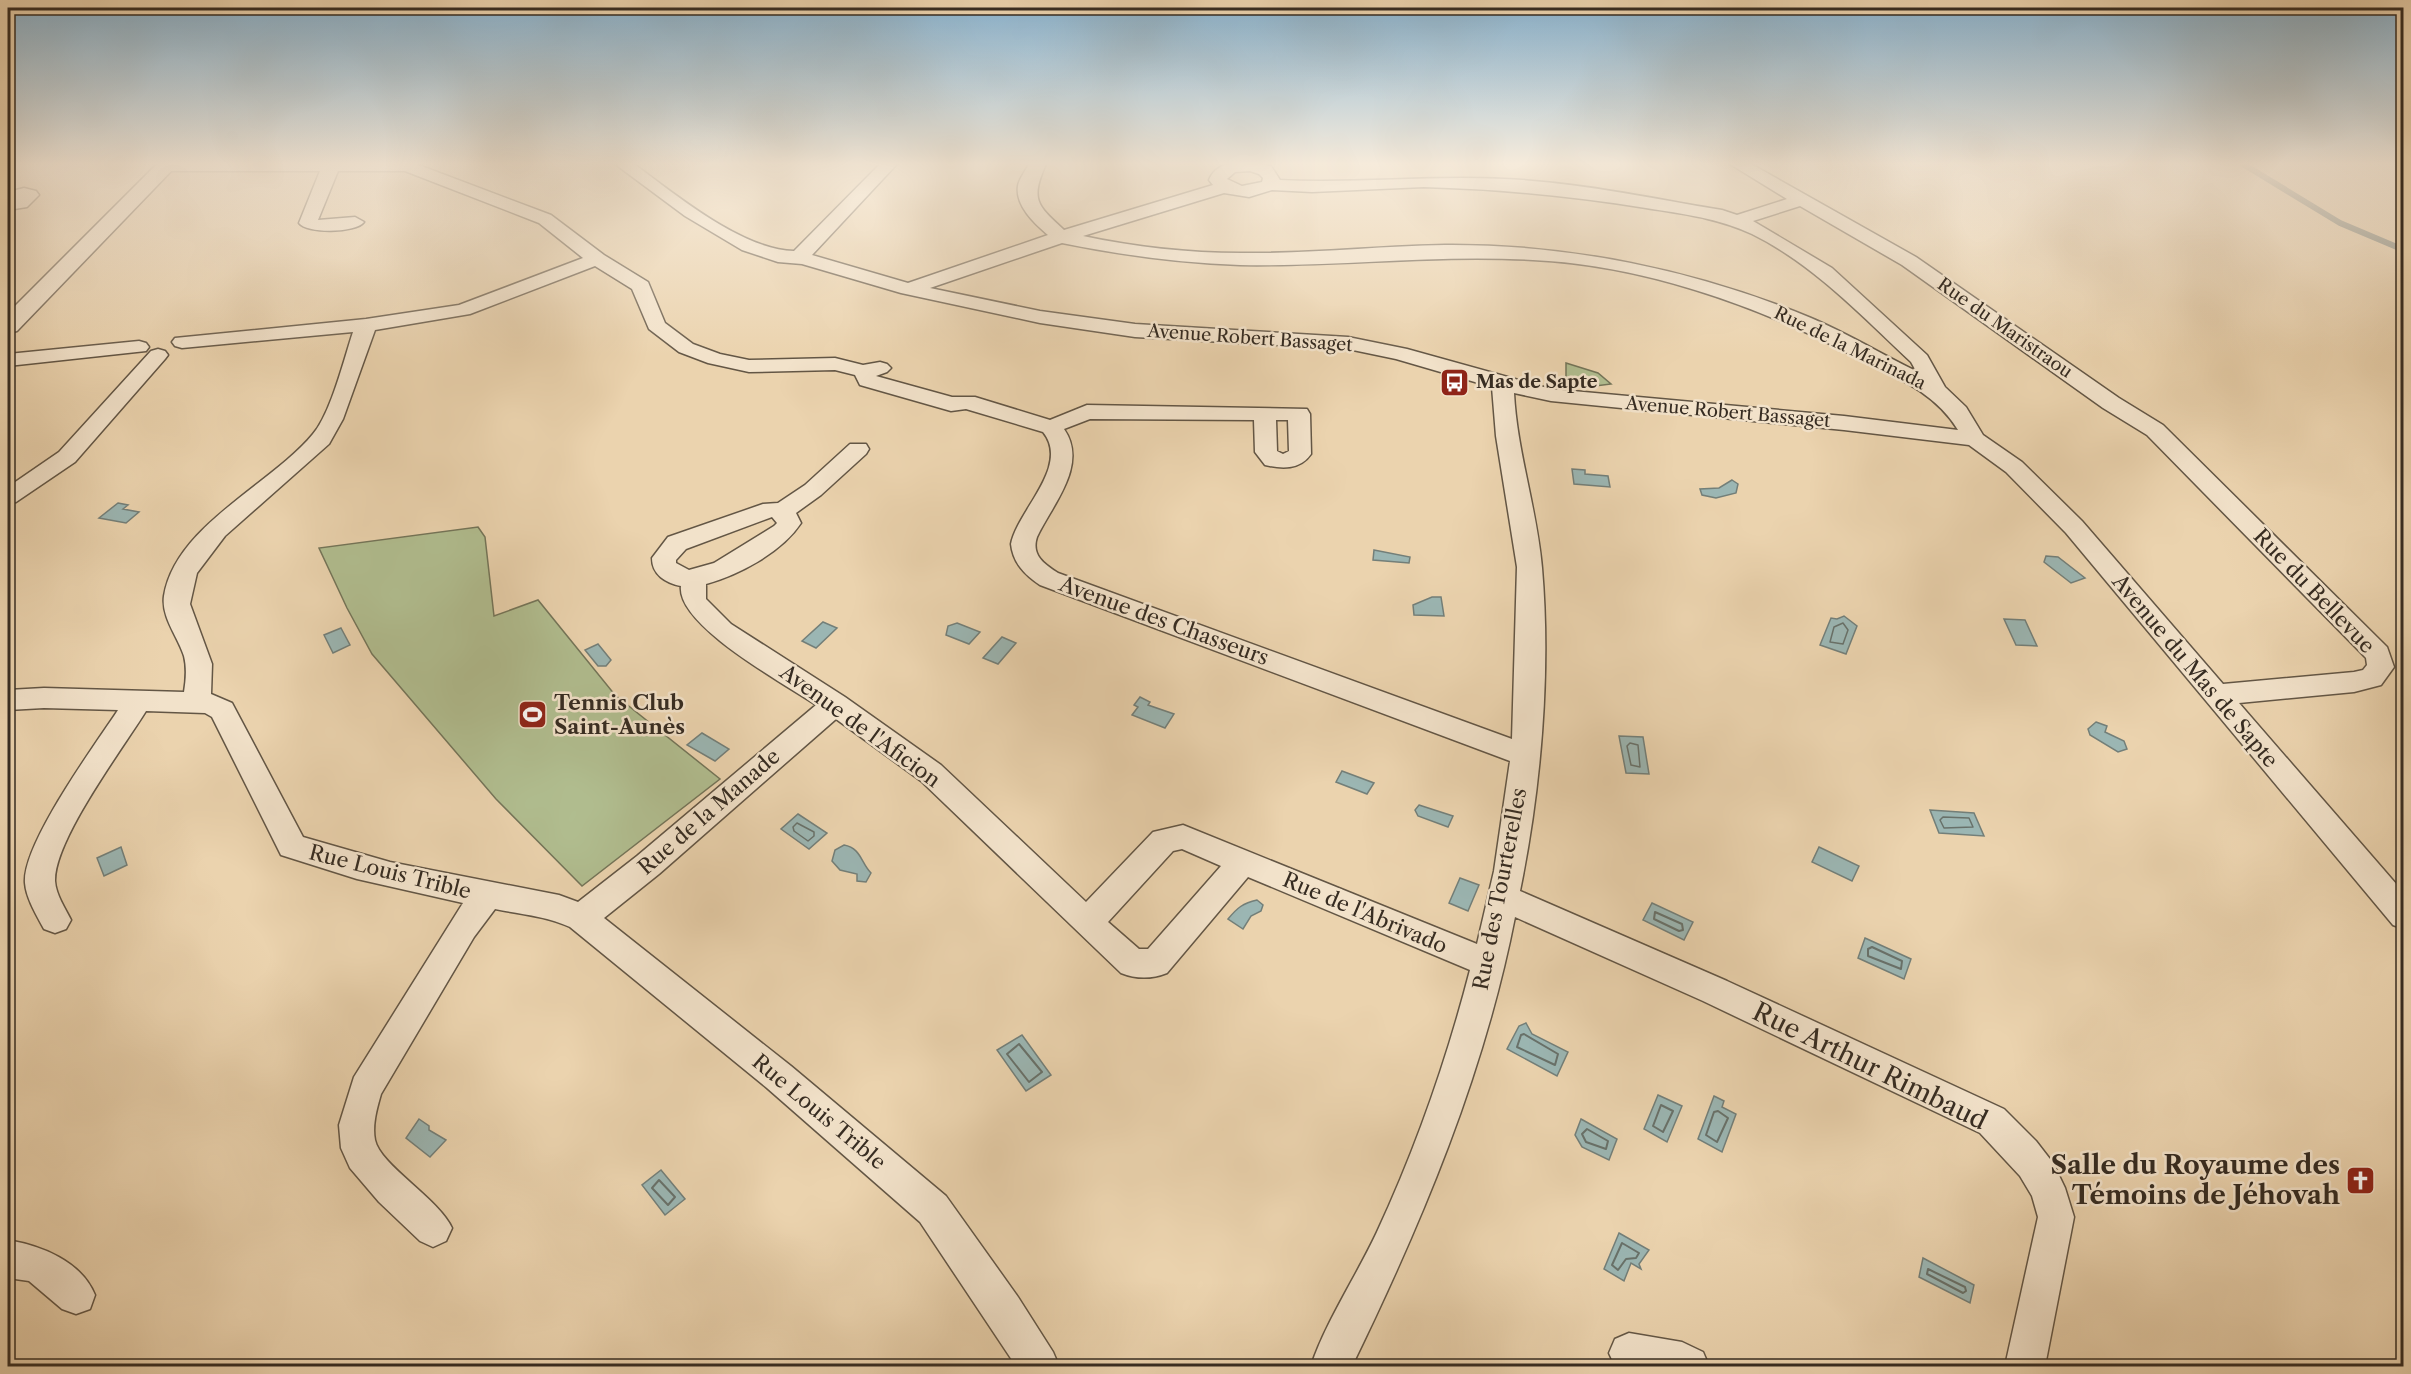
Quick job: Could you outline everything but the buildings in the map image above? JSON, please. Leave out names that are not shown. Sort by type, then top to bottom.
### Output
[{"type":"street","points":[[8,326],[104,228]]},
{"type":"street","points":[[557,228],[597,259],[641,286],[656,325],[665,334],[686,348],[715,359],[749,366],[835,364],[863,371],[868,380],[897,389],[951,404],[967,402],[1051,427],[1087,412],[1266,414]]},
{"type":"street","name":"Avenue Robert Bassaget","points":[[718,228],[734,239],[777,256],[799,256],[873,281],[991,310],[1090,326],[1184,335],[1320,339],[1423,359],[1503,386],[1584,399],[1844,423],[1975,439]]},
{"type":"street","points":[[799,256],[826,228]]},
{"type":"street","points":[[1051,228],[1061,237]]},
{"type":"street","points":[[908,289],[1090,228]]},
{"type":"street","points":[[1754,228],[1825,272],[1925,367],[1936,390]]},
{"type":"street","name":"Rue du Maristraou","points":[[1853,228],[1909,261],[2144,423]]},
{"type":"street","name":"Rue de la Marinada","points":[[1061,237],[1161,254],[1240,259],[1446,251],[1508,252],[1577,260],[1645,272],[1729,294],[1805,323],[1936,390],[1958,412],[1975,439]]},
{"type":"street","points":[[8,360],[161,343],[366,325],[463,309],[597,259]]},
{"type":"street","points":[[8,700],[44,698],[138,702],[197,700],[199,664],[182,622],[177,595],[186,573],[201,547],[216,532],[322,439],[366,325]]},
{"type":"street","points":[[1871,357],[1863,345],[1867,341],[1883,338],[1900,342]]},
{"type":"street","points":[[8,497],[67,457],[161,343]]},
{"type":"street","name":"Rue des Tourterelles","points":[[1331,1366],[1408,1206],[1464,1050],[1503,897],[1525,755],[1531,590],[1524,514],[1503,404],[1503,386]]},
{"type":"street","name":"Rue du Bellevue","points":[[2144,423],[2172,446],[2378,654],[2381,667],[2372,678],[2354,682],[2215,696]]},
{"type":"street","name":"Avenue des Chasseurs","points":[[1051,427],[1059,437],[1063,450],[1062,459],[1042,509],[1023,539],[1024,553],[1036,570],[1066,587],[1226,643],[1525,755]]},
{"type":"street","name":"Avenue du Mas de Sapte","points":[[1975,439],[2014,467],[2074,526],[2215,696],[2403,916]]},
{"type":"street","points":[[782,511],[813,490],[858,449]]},
{"type":"street","points":[[771,509],[782,511],[788,517],[789,523],[783,532],[713,574],[694,580],[679,577],[667,570],[664,558],[672,546],[757,512],[771,509]]},
{"type":"street","name":"Avenue de l'Aficion","points":[[694,580],[692,596],[696,604],[722,630],[835,704],[931,773],[1087,923],[1132,963],[1161,961],[1243,862]]},
{"type":"street","name":"Rue Louis Trible","points":[[197,700],[222,710],[292,846],[329,860],[487,895],[559,908],[581,918],[779,1077],[933,1209],[1039,1366]]},
{"type":"street","points":[[55,920],[40,882],[41,867],[52,840],[138,702]]},
{"type":"street","name":"Rue de la Manade","points":[[581,918],[648,865],[835,704]]},
{"type":"street","name":"Rue de l'Abrivado","points":[[1087,923],[1169,839],[1184,837],[1488,963]]},
{"type":"street","points":[[433,1228],[391,1188],[359,1149],[357,1115],[366,1088],[463,927],[487,895]]},
{"type":"street","name":"Rue Arthur Rimbaud","points":[[1503,897],[1714,991],[1992,1121],[2026,1154],[2052,1194],[2056,1217],[2025,1366]]},
{"type":"street","points":[[8,1259],[37,1264],[76,1295]]},
{"type":"street","points":[[1629,1353],[1682,1362],[1689,1366]]},
{"type":"green space","points":[[1566,363],[1598,373],[1611,384],[1587,387],[1566,385]]},
{"type":"green space","name":"Tennis Club Saint-Aunès","points":[[478,527],[485,537],[494,616],[538,600],[615,695],[720,779],[582,886],[496,799],[372,654],[319,548]]},
{"type":"water","points":[[1572,469],[1585,470],[1585,474],[1608,476],[1610,487],[1574,484]]},
{"type":"water","points":[[1732,480],[1738,484],[1736,493],[1716,498],[1702,495],[1700,489],[1719,488]]},
{"type":"water","points":[[118,503],[128,505],[123,509],[139,512],[126,523],[99,518]]},
{"type":"water","points":[[1374,550],[1410,557],[1409,563],[1373,560]]},
{"type":"water","points":[[2046,556],[2058,557],[2085,578],[2071,583],[2044,562]]},
{"type":"water","points":[[1432,597],[1441,597],[1444,616],[1414,615],[1413,605]]},
{"type":"water","points":[[1844,616],[1857,626],[1846,654],[1820,645],[1831,618],[1837,619]]},
{"type":"water","points":[[2004,619],[2025,620],[2037,646],[2016,645]]},
{"type":"water","points":[[823,622],[837,628],[816,648],[802,641]]},
{"type":"water","points":[[957,623],[980,632],[969,644],[946,635],[948,626]]},
{"type":"water","points":[[341,628],[350,645],[333,653],[324,635]]},
{"type":"water","points":[[1002,637],[1016,643],[998,664],[983,658]]},
{"type":"water","points":[[598,644],[611,660],[606,666],[598,666],[585,650]]},
{"type":"water","points":[[1140,697],[1150,702],[1148,705],[1174,714],[1165,728],[1132,715],[1138,707],[1134,705]]},
{"type":"water","points":[[2096,722],[2107,726],[2105,732],[2124,741],[2127,749],[2118,752],[2090,735],[2088,729]]},
{"type":"water","points":[[702,733],[729,749],[715,761],[687,745]]},
{"type":"water","points":[[1619,736],[1643,737],[1649,774],[1626,773]]},
{"type":"water","points":[[1342,771],[1374,783],[1367,794],[1336,782]]},
{"type":"water","points":[[1419,805],[1453,816],[1448,827],[1418,816],[1415,810]]},
{"type":"water","points":[[1930,810],[1974,813],[1984,836],[1939,833]]},
{"type":"water","points":[[798,814],[827,833],[809,849],[781,829]]},
{"type":"water","points":[[844,845],[854,849],[871,873],[866,882],[857,881],[857,874],[840,870],[832,861],[835,850]]},
{"type":"water","points":[[121,847],[127,865],[104,876],[97,858]]},
{"type":"water","points":[[1819,847],[1859,866],[1852,881],[1812,862]]},
{"type":"water","points":[[1460,878],[1479,885],[1468,911],[1449,903]]},
{"type":"water","points":[[1257,900],[1263,905],[1261,911],[1251,916],[1243,929],[1228,919],[1241,906]]},
{"type":"water","points":[[1652,903],[1693,922],[1684,940],[1643,920]]},
{"type":"water","points":[[1865,938],[1911,959],[1904,979],[1858,958]]},
{"type":"water","points":[[1526,1023],[1532,1034],[1568,1052],[1557,1076],[1507,1049],[1519,1026]]},
{"type":"water","points":[[1022,1035],[1051,1075],[1026,1091],[997,1050]]},
{"type":"water","points":[[1658,1095],[1682,1106],[1667,1142],[1644,1129]]},
{"type":"water","points":[[1714,1096],[1724,1101],[1722,1107],[1736,1114],[1722,1152],[1698,1139]]},
{"type":"water","points":[[419,1119],[429,1126],[429,1130],[446,1140],[430,1157],[406,1138]]},
{"type":"water","points":[[1581,1119],[1617,1139],[1609,1160],[1582,1147],[1575,1135]]},
{"type":"water","points":[[661,1170],[685,1199],[665,1215],[642,1185]]},
{"type":"water","points":[[1619,1233],[1649,1250],[1639,1264],[1641,1269],[1631,1263],[1624,1281],[1604,1269]]},
{"type":"water","points":[[1923,1258],[1974,1285],[1970,1303],[1919,1277]]},
{"type":"waterway","points":[[2352,228],[2404,250]]},
{"type":"place","name":"Mas de Sapte","points":[[1455,382]]},
{"type":"place","name":"Tennis Club Saint-Aunès","points":[[533,715]]},
{"type":"place","name":"Salle du Royaume des Témoins de Jéhovah","points":[[2361,1180]]}]
